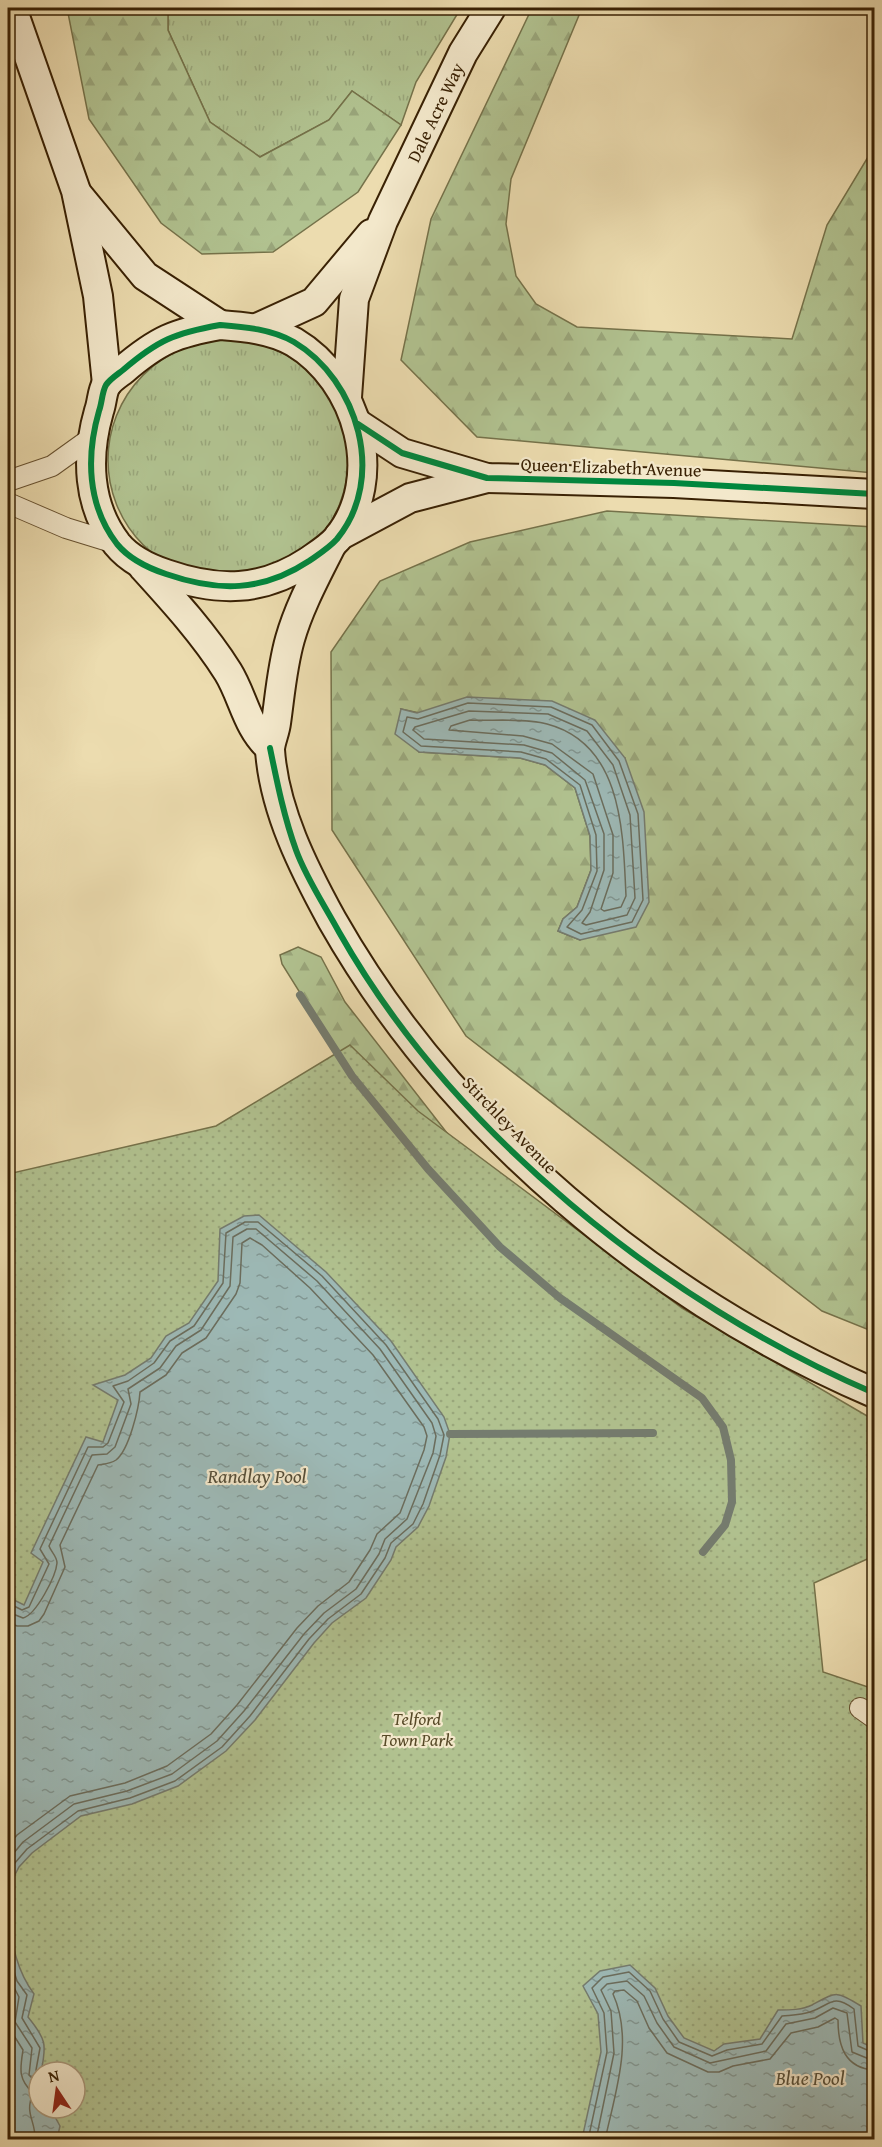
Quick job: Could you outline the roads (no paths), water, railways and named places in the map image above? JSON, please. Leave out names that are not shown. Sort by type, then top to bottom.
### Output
[{"type":"street","points":[[12,8],[76,191],[99,296],[107,384],[91,438],[92,484],[99,512],[118,544],[142,565],[187,617],[227,670],[241,696],[254,730],[270,748]]},
{"type":"street","name":"Dale Acre Way","points":[[347,397],[354,299],[383,220],[463,53],[490,8]]},
{"type":"street","points":[[76,191],[145,276],[220,325]]},
{"type":"street","name":"Dale Acre Way","points":[[257,328],[314,302],[383,220]]},
{"type":"street","points":[[107,384],[145,351],[180,332],[220,325],[257,328],[293,342],[324,366],[347,397],[358,424],[360,475],[356,503],[335,541],[290,637],[282,671],[276,726],[270,748]]},
{"type":"street","name":"Queen Elizabeth Avenue","points":[[358,424],[402,453],[487,478],[674,483],[874,494]]},
{"type":"street","points":[[8,481],[52,466],[91,438]]},
{"type":"street","name":"Queen Elizabeth Avenue","points":[[142,565],[204,586],[235,587],[282,575],[335,541],[410,498],[487,478]]},
{"type":"street","points":[[8,503],[66,528],[118,544]]},
{"type":"street","name":"Stirchley Avenue","points":[[270,748],[279,794],[297,852],[328,911],[359,966],[399,1024],[462,1099],[550,1187],[704,1303],[836,1377],[874,1393]]},
{"type":"water","points":[[467,697],[552,701],[595,720],[625,758],[644,812],[649,902],[636,927],[580,940],[558,931],[563,919],[577,907],[591,870],[590,836],[575,788],[545,765],[520,758],[419,752],[395,734],[401,709],[417,713]]},
{"type":"water","name":"Randlay Pool","points":[[259,1215],[326,1272],[391,1341],[444,1417],[450,1434],[446,1457],[429,1506],[418,1527],[396,1547],[391,1560],[366,1598],[332,1623],[255,1720],[226,1751],[178,1786],[132,1804],[81,1816],[32,1853],[19,1867],[9,1886],[8,1903],[8,1597],[24,1605],[43,1562],[31,1553],[86,1437],[103,1442],[118,1400],[93,1385],[125,1375],[151,1358],[166,1336],[189,1323],[218,1281],[220,1229],[244,1216]]},
{"type":"water","points":[[8,1916],[16,1957],[23,1976],[34,1994],[28,2017],[44,2042],[43,2060],[27,2060],[27,2120],[57,2120],[60,2126],[57,2139],[8,2139]]},
{"type":"water","name":"Blue Pool","points":[[630,1965],[655,1988],[668,2016],[684,2038],[714,2051],[724,2044],[760,2039],[778,2010],[804,2008],[831,1995],[841,1995],[861,2006],[863,2043],[874,2048],[874,2139],[582,2139],[601,2052],[598,2014],[583,1986],[600,1971]]},
{"type":"waterway","points":[[300,995],[352,1076],[428,1169],[500,1247],[560,1298],[702,1398],[723,1427],[731,1460],[732,1502],[725,1525],[703,1552]]},
{"type":"waterway","points":[[450,1434],[653,1433]]},
{"type":"park label","name":"Telford Town Park","points":[[417,1728]]}]
